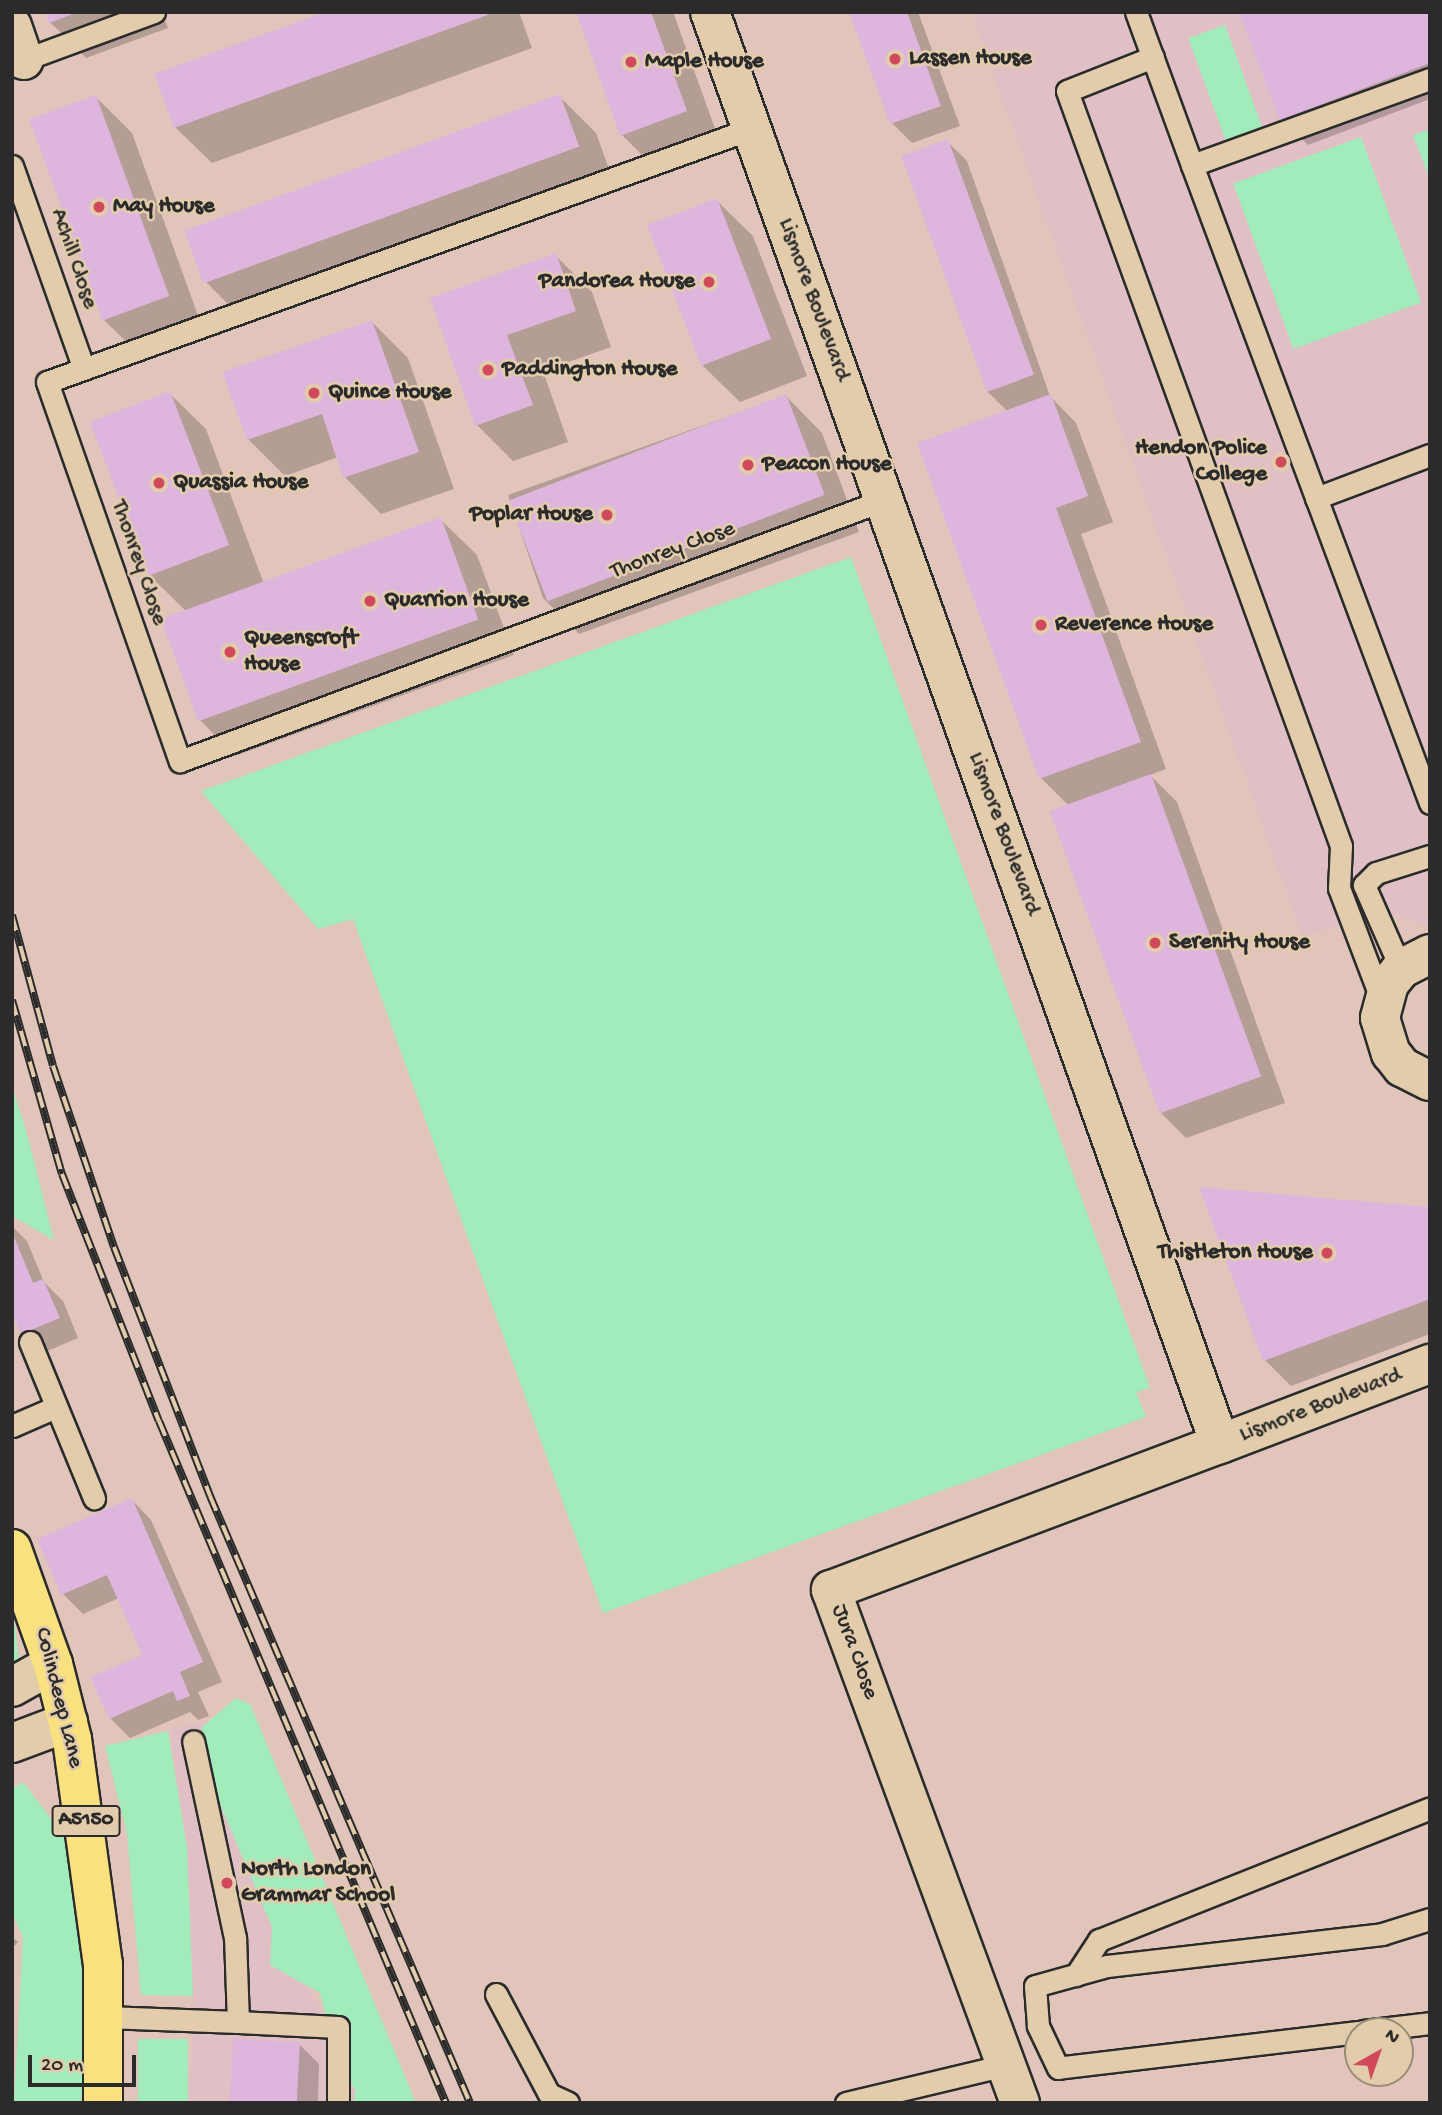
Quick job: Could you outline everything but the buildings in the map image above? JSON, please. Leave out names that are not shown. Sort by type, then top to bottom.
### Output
[{"type":"main road","name":"Colindeep Lane","points":[[12,1549],[53,1664],[68,1722],[88,1835],[105,2017],[103,2103]]},
{"type":"street","name":"Lismore Boulevard","points":[[710,12],[1220,1444],[1430,1364]]},
{"type":"street","points":[[1404,974],[1383,1037],[1402,1067],[1430,1081]]},
{"type":"street","name":"Jura Close","points":[[1020,2103],[831,1590],[1220,1444]]},
{"type":"street","points":[[12,1687],[53,1664]]},
{"type":"street","points":[[12,1743],[68,1722]]},
{"type":"lane","points":[[16,50],[154,12]]},
{"type":"lane","points":[[1136,12],[1430,803]]},
{"type":"lane","points":[[1153,57],[1067,91],[1340,846],[1339,888],[1404,974]]},
{"type":"lane","points":[[1192,165],[1430,79]]},
{"type":"lane","name":"Thonrey Close","points":[[752,128],[47,382],[180,761],[884,500]]},
{"type":"lane","name":"Achill Close","points":[[12,166],[84,369]]},
{"type":"lane","points":[[1316,498],[1430,455]]},
{"type":"lane","points":[[1404,974],[1364,885],[1376,873],[1430,856]]},
{"type":"lane","points":[[30,1342],[94,1498]]},
{"type":"lane","points":[[12,1426],[57,1407]]},
{"type":"lane","points":[[193,1741],[234,1938],[239,2022]]},
{"type":"lane","points":[[1076,1975],[1098,1940],[1430,1808]]},
{"type":"lane","points":[[1344,2033],[1058,2068],[1038,2026],[1035,1986],[1107,1966],[1382,1934],[1430,1919]]},
{"type":"lane","points":[[496,1994],[548,2094],[568,2103]]},
{"type":"lane","points":[[105,2017],[338,2027],[338,2103]]},
{"type":"lane","points":[[846,2103],[1006,2066]]},
{"type":"shaded area","name":"Hendon Police College","points":[[971,12],[1430,12],[1430,926],[1385,912],[1302,937]]},
{"type":"shaded area","name":"North London Grammar School","points":[[217,1720],[276,1917],[341,2051],[360,2103],[188,2103],[194,2014],[185,1849],[170,1727]]},
{"type":"green space","points":[[1225,25],[1262,127],[1226,141],[1188,38]]},
{"type":"green space","points":[[1430,129],[1430,179],[1413,135]]},
{"type":"green space","points":[[1361,137],[1421,302],[1293,349],[1233,184]]},
{"type":"green space","points":[[851,557],[1150,1388],[1136,1392],[1146,1417],[603,1613],[353,919],[318,929],[201,791]]},
{"type":"green space","points":[[12,1085],[29,1141],[54,1240],[12,1216]]},
{"type":"green space","points":[[12,1596],[21,1684],[12,1692]]},
{"type":"green space","points":[[236,1698],[250,1704],[416,2103],[354,2103],[355,2090],[336,2055],[320,1993],[270,1965],[272,1927],[203,1764],[202,1727]]},
{"type":"green space","points":[[168,1731],[187,1847],[193,1996],[141,1995],[127,1833],[105,1746]]},
{"type":"green space","points":[[24,1783],[72,1847],[90,1979],[81,2103],[14,2103],[23,1937],[12,1913],[12,1787]]},
{"type":"green space","points":[[138,2039],[188,2039],[188,2103],[138,2103]]},
{"type":"railway","points":[[12,915],[53,1066],[114,1247],[210,1496],[470,2103]]},
{"type":"railway","points":[[12,1000],[62,1174],[159,1421],[446,2103]]},
{"type":"place","name":"Lassen House","points":[[895,59]]},
{"type":"place","name":"Maple House","points":[[631,62]]},
{"type":"place","name":"May House","points":[[99,207]]},
{"type":"place","name":"Pandorea House","points":[[709,282]]},
{"type":"place","name":"Paddington House","points":[[488,370]]},
{"type":"place","name":"Quince House","points":[[314,393]]},
{"type":"place","name":"Hendon Police College","points":[[1281,462]]},
{"type":"place","name":"Peacon House","points":[[748,465]]},
{"type":"place","name":"Quassia House","points":[[159,483]]},
{"type":"place","name":"Poplar House","points":[[607,515]]},
{"type":"place","name":"Quarrion House","points":[[370,601]]},
{"type":"place","name":"Reverence House","points":[[1041,625]]},
{"type":"place","name":"Queenscroft House","points":[[230,652]]},
{"type":"place","name":"Serenity House","points":[[1155,943]]},
{"type":"place","name":"Thistleton House","points":[[1327,1253]]},
{"type":"place","name":"North London Grammar School","points":[[227,1883]]}]
